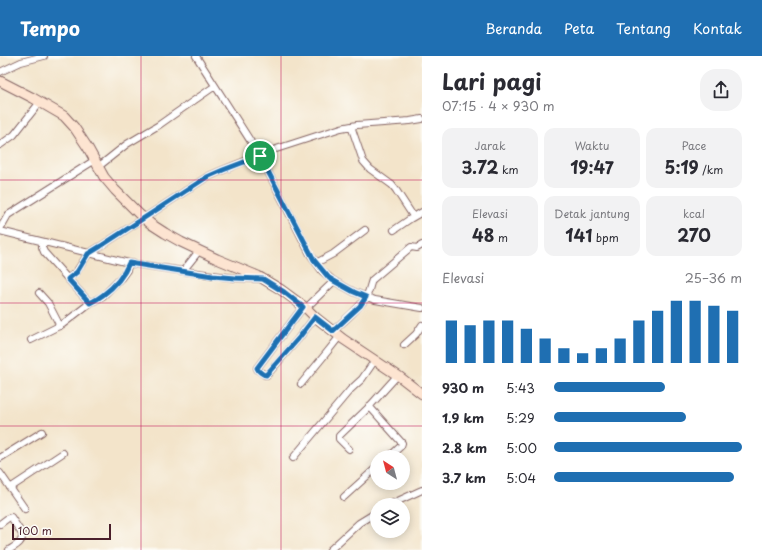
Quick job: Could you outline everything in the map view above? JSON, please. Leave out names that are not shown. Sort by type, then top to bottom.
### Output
[{"type":"street","points":[[0,72],[22,62],[44,56]]},
{"type":"street","points":[[196,56],[261,155],[307,248],[329,278],[354,292],[368,292],[375,300],[422,308]]},
{"type":"street","points":[[0,81],[64,116],[74,127],[104,177],[115,190],[144,218],[181,242],[258,276],[284,292],[313,320],[394,379],[422,394]]},
{"type":"street","points":[[216,86],[160,125],[8,215],[0,230],[87,257],[128,266],[235,278],[263,279]]},
{"type":"street","points":[[0,145],[14,135],[40,102]]},
{"type":"street","points":[[68,279],[77,272],[87,257],[101,246],[207,177],[270,151],[341,128],[422,119]]},
{"type":"street","points":[[351,126],[363,161],[370,169],[392,185],[413,216]]},
{"type":"street","points":[[394,230],[413,216],[422,212]]},
{"type":"street","points":[[318,263],[333,254],[365,230]]},
{"type":"street","points":[[42,244],[44,252],[90,303]]},
{"type":"street","points":[[301,384],[360,306],[368,292],[372,280],[411,247],[417,248],[422,245]]},
{"type":"street","points":[[183,271],[198,250]]},
{"type":"street","points":[[31,340],[60,326],[104,294],[121,278],[128,266]]},
{"type":"street","points":[[313,320],[267,375],[258,370],[257,368],[301,310],[334,281]]},
{"type":"street","points":[[39,293],[48,303],[60,326]]},
{"type":"street","points":[[404,345],[416,334],[422,325]]},
{"type":"street","points":[[293,458],[350,390],[362,379],[372,363]]},
{"type":"street","points":[[349,449],[339,439],[339,436],[394,379]]},
{"type":"street","points":[[369,406],[402,442],[401,446],[397,450]]},
{"type":"street","points":[[0,458],[42,432]]},
{"type":"street","points":[[10,488],[63,453]]},
{"type":"street","points":[[0,473],[2,482],[10,488],[25,509]]},
{"type":"street","points":[[344,497],[370,473]]},
{"type":"street","points":[[404,498],[422,490]]},
{"type":"street","points":[[330,550],[359,523],[370,516]]},
{"type":"street","points":[[0,524],[11,517],[22,534],[22,540],[9,550]]},
{"type":"route","points":[[260,156],[310,254],[322,271],[329,278],[343,287],[366,297],[360,306],[333,331],[315,317],[298,339],[266,375],[257,368],[303,307],[280,289],[263,279],[213,276],[129,263],[121,278],[103,296],[90,303],[68,279],[77,272],[88,254],[207,177],[260,156]]}]
